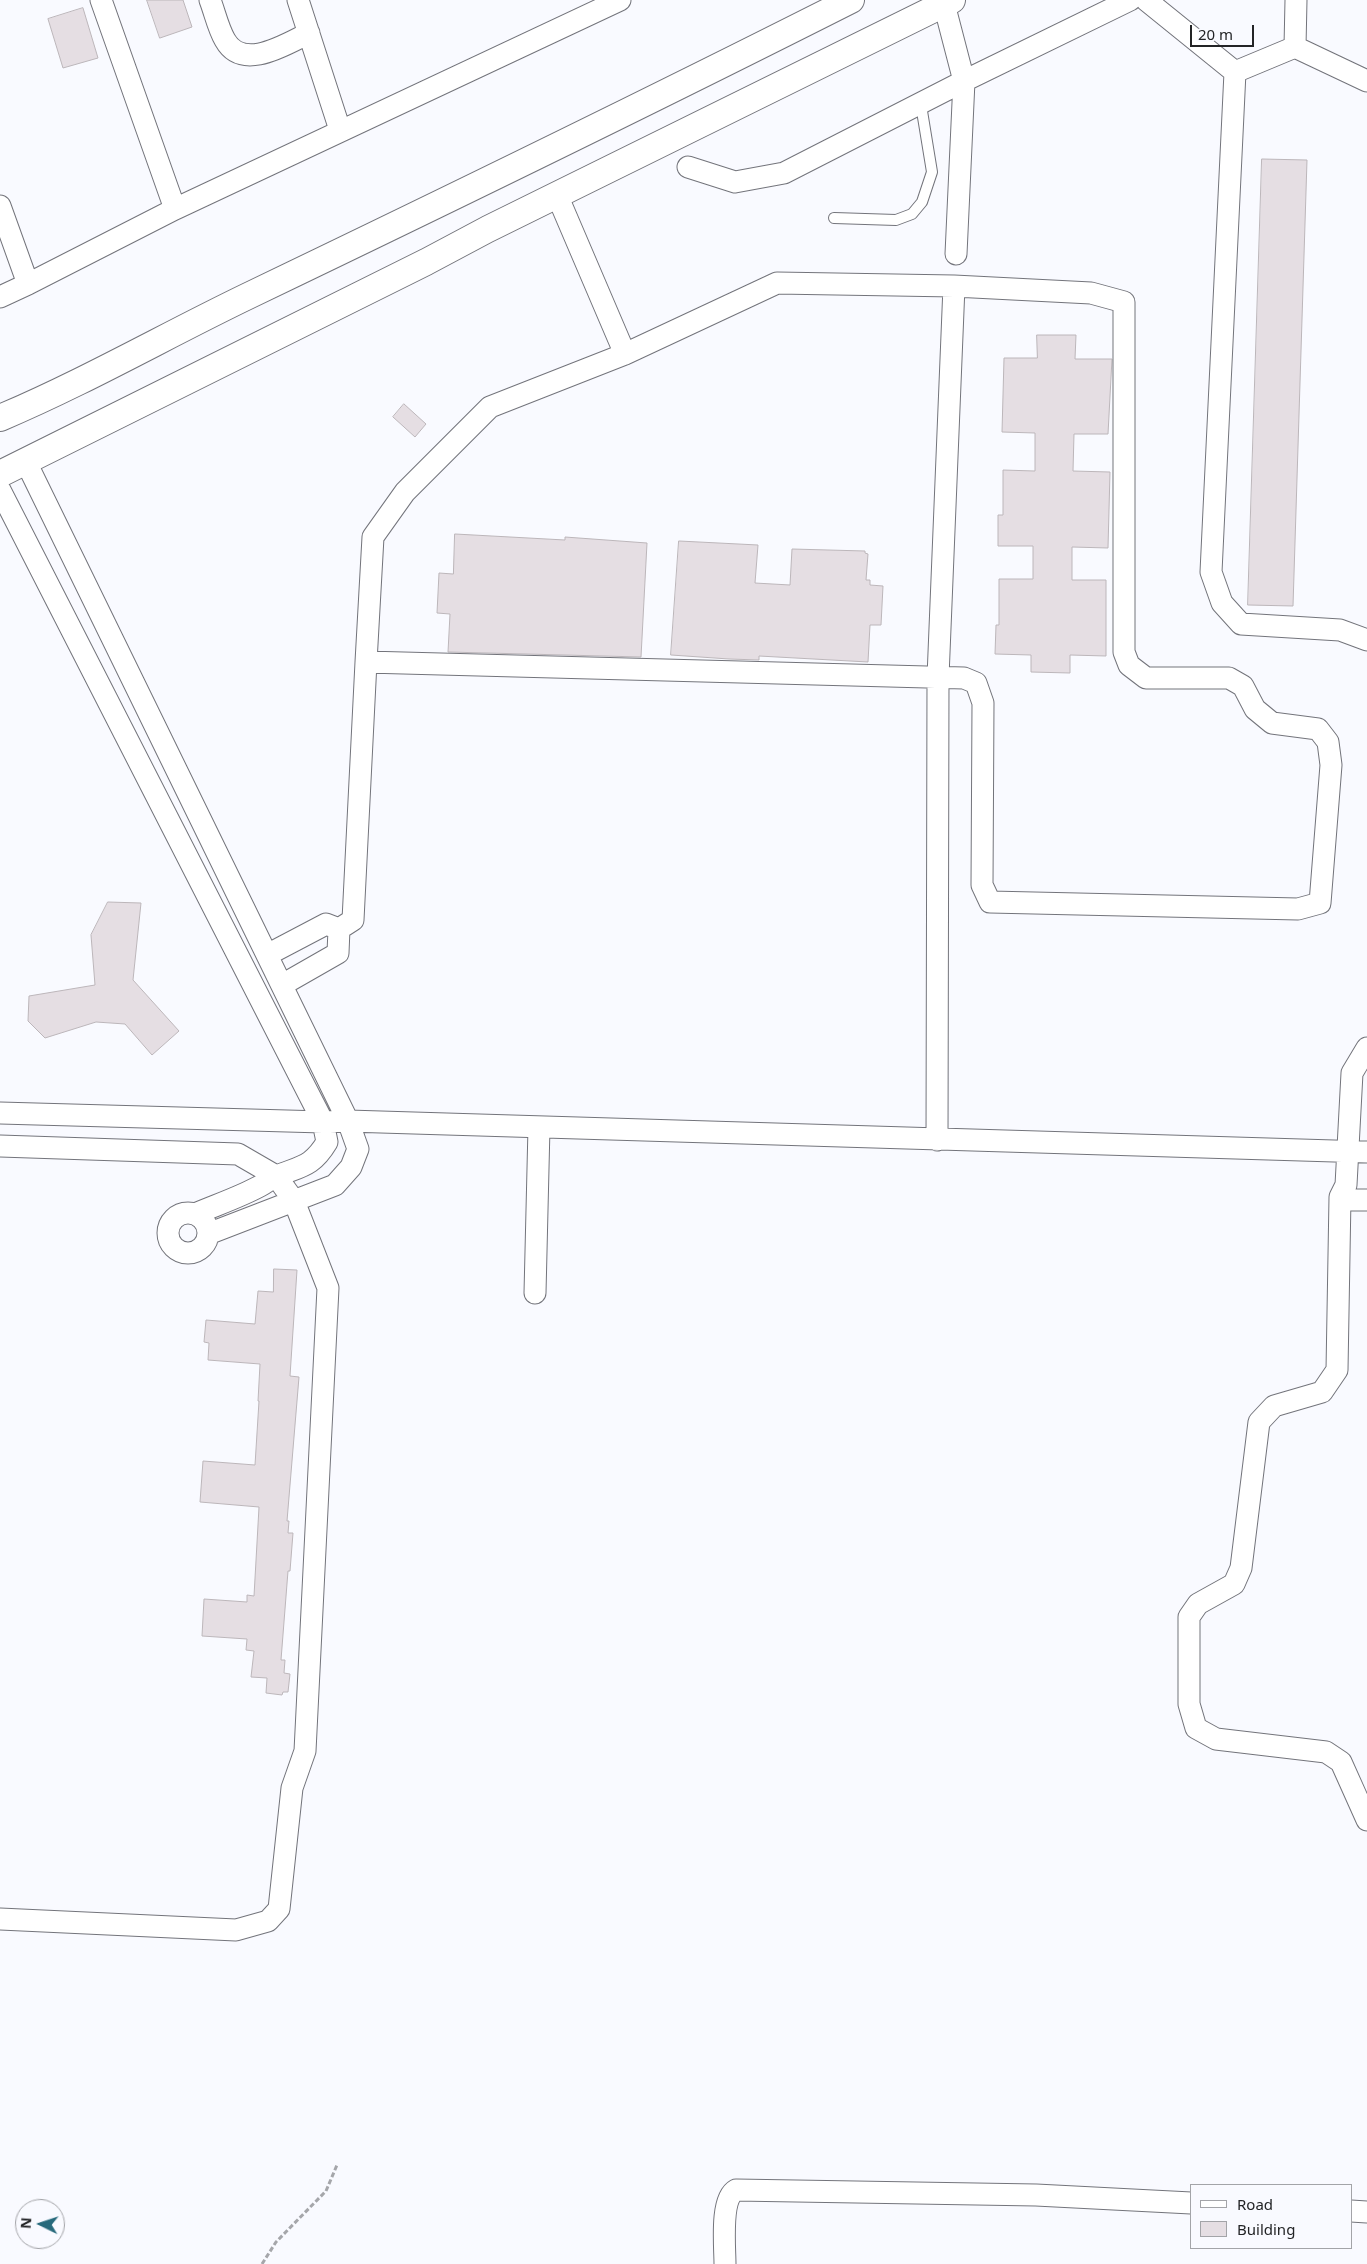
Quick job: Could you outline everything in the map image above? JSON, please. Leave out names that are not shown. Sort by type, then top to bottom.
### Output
[{"type":"street","points":[[102,0],[175,208]]},
{"type":"street","points":[[210,0],[226,42],[236,51],[247,56],[265,53],[309,33]]},
{"type":"street","points":[[298,0],[340,130]]},
{"type":"street","points":[[0,297],[175,208],[620,0]]},
{"type":"street","points":[[0,418],[37,402],[171,333],[428,210],[820,7],[851,0]]},
{"type":"street","points":[[688,167],[735,182],[784,173],[964,81],[1130,0]]},
{"type":"street","points":[[1146,0],[1235,72]]},
{"type":"street","points":[[1295,47],[1296,0]]},
{"type":"street","points":[[0,474],[948,2],[964,81],[956,254]]},
{"type":"street","points":[[1235,72],[1295,47],[1367,81]]},
{"type":"street","points":[[1235,72],[1211,572],[1222,603],[1241,624],[1340,630],[1367,640]]},
{"type":"street","points":[[557,195],[625,354]]},
{"type":"street","points":[[0,206],[28,284]]},
{"type":"street","points":[[339,929],[353,920],[366,662],[373,537],[404,492],[490,407],[625,354],[777,283],[954,286],[1090,293],[1124,302],[1124,652],[1128,665],[1146,678],[1229,678],[1243,686],[1255,709],[1272,723],[1318,729],[1328,742],[1331,765],[1320,903],[1298,909],[990,902],[982,885],[983,702],[976,683],[964,678],[366,662]]},
{"type":"street","points":[[937,1140],[938,677],[954,286]]},
{"type":"street","points":[[26,462],[348,1121],[358,1150],[351,1167],[335,1185],[208,1234]]},
{"type":"street","points":[[0,490],[323,1122],[327,1142],[319,1156],[302,1166],[276,1176],[260,1186],[195,1214],[182,1214],[171,1221],[169,1228],[170,1241],[178,1250],[192,1253],[203,1246],[208,1234],[205,1222],[195,1214]]},
{"type":"street","points":[[267,955],[326,924],[339,929]]},
{"type":"street","points":[[282,985],[338,953],[339,929]]},
{"type":"street","points":[[1367,1048],[1352,1073],[1350,1152],[1346,1185],[1340,1198],[1337,1370],[1322,1392],[1274,1406],[1258,1422],[1241,1568],[1234,1584],[1198,1604],[1189,1617],[1189,1704],[1196,1728],[1216,1739],[1326,1752],[1341,1762],[1367,1820]]},
{"type":"street","points":[[0,1114],[323,1122],[348,1121],[1350,1152]]},
{"type":"street","points":[[535,1293],[539,1127]]},
{"type":"street","points":[[0,1146],[238,1154],[276,1176],[294,1201],[328,1288],[305,1751],[292,1788],[279,1909],[268,1921],[236,1930],[0,1919]]},
{"type":"street","points":[[1340,1198],[1367,1200]]},
{"type":"street","points":[[725,2264],[726,2205],[731,2193],[736,2190],[1036,2195],[1190,2202]]},
{"type":"street","points":[[1352,2211],[1367,2212]]},
{"type":"lane","points":[[834,218],[896,220],[912,214],[922,202],[932,172],[921,104]]},
{"type":"path","points":[[262,2264],[276,2242],[326,2192],[337,2164]]},
{"type":"building","points":[[147,0],[183,0],[192,27],[160,38]]},
{"type":"building","points":[[83,8],[98,58],[63,68],[48,19]]},
{"type":"building","points":[[1262,159],[1307,160],[1293,606],[1248,605]]},
{"type":"building","points":[[1037,335],[1076,335],[1075,359],[1112,359],[1108,434],[1074,434],[1073,471],[1110,472],[1108,548],[1072,547],[1072,580],[1106,580],[1106,656],[1070,655],[1070,673],[1031,672],[1031,655],[995,654],[996,625],[999,625],[999,579],[1033,579],[1033,546],[998,546],[998,515],[1003,515],[1003,470],[1035,471],[1035,433],[1002,432],[1004,358],[1037,358]]},
{"type":"building","points":[[404,404],[426,424],[415,437],[393,417]]},
{"type":"building","points":[[455,534],[565,540],[565,537],[647,543],[641,657],[448,652],[450,614],[437,613],[439,573],[453,574]]},
{"type":"building","points":[[679,541],[758,545],[755,583],[790,585],[792,549],[865,551],[868,554],[866,580],[870,580],[870,585],[883,586],[881,625],[870,625],[868,662],[759,656],[759,660],[671,655]]},
{"type":"building","points":[[108,902],[141,903],[133,980],[179,1031],[152,1055],[125,1024],[96,1022],[45,1038],[28,1021],[29,996],[95,985],[91,935]]},
{"type":"building","points":[[274,1269],[297,1270],[290,1376],[299,1377],[287,1521],[289,1521],[288,1533],[293,1533],[281,1660],[285,1660],[284,1673],[290,1674],[288,1692],[283,1692],[282,1695],[266,1693],[267,1678],[251,1677],[254,1651],[246,1650],[247,1639],[202,1636],[204,1599],[247,1602],[247,1595],[254,1596],[259,1507],[200,1502],[203,1461],[255,1465],[259,1401],[260,1364],[208,1360],[209,1343],[204,1342],[206,1320],[255,1324],[258,1291],[273,1292]]}]
